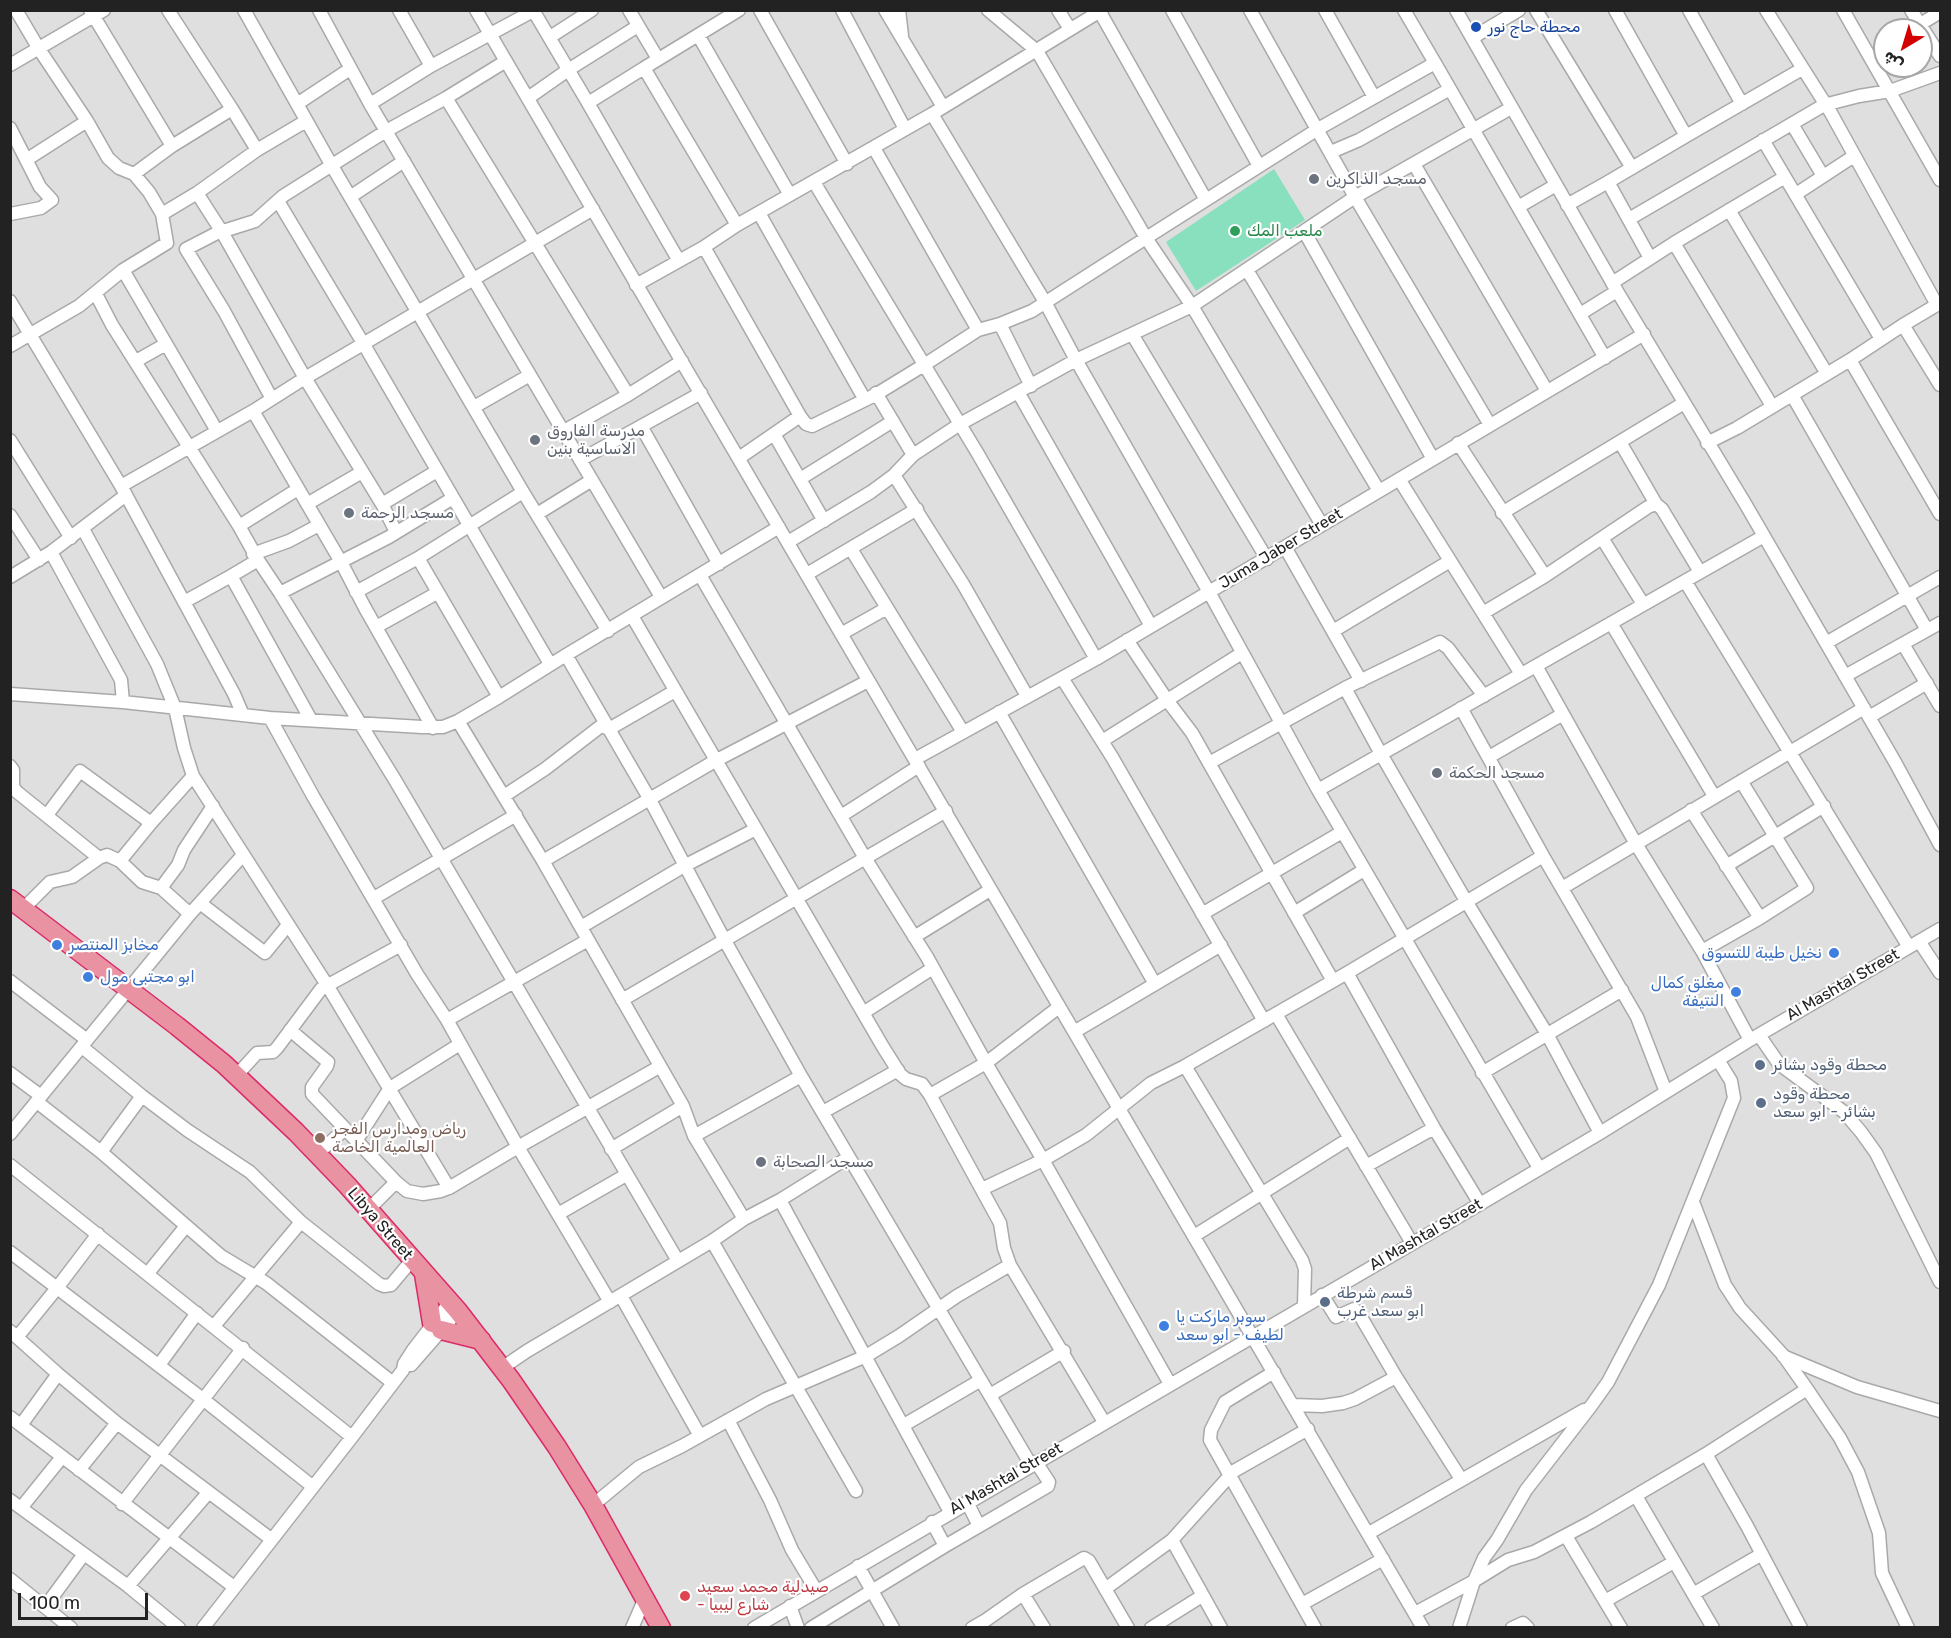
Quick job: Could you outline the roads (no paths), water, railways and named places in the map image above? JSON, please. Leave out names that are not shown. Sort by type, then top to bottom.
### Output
[{"type":"highway","name":"Libya Street","points":[[17,904],[177,1026],[236,1076],[317,1154],[454,1306],[502,1368],[557,1447],[593,1506],[661,1628]]},
{"type":"highway","points":[[424,1274],[437,1326],[481,1340]]},
{"type":"street","points":[[16,10],[113,163],[134,174],[149,192],[162,214],[166,243]]},
{"type":"street","points":[[168,10],[257,150]]},
{"type":"street","points":[[244,10],[418,313],[608,631]]},
{"type":"street","points":[[319,10],[370,104],[661,597]]},
{"type":"street","points":[[399,10],[431,66]]},
{"type":"street","points":[[476,10],[1422,1627]]},
{"type":"street","points":[[550,37],[592,10]]},
{"type":"street","points":[[629,10],[658,59]]},
{"type":"street","points":[[588,103],[698,35],[720,15],[740,10]]},
{"type":"street","points":[[760,10],[847,164]]},
{"type":"street","points":[[842,10],[905,129]]},
{"type":"street","points":[[885,10],[937,111],[1209,592],[1280,724],[1539,1168]]},
{"type":"street","points":[[899,10],[902,40]]},
{"type":"street","points":[[1058,10],[1070,29]]},
{"type":"street","points":[[1172,10],[1259,166]]},
{"type":"street","points":[[1250,10],[1355,197],[1490,425]]},
{"type":"street","points":[[1325,10],[1374,97]]},
{"type":"street","points":[[1404,10],[1605,358]]},
{"type":"street","points":[[1456,10],[1615,287],[1764,536],[1941,845]]},
{"type":"street","points":[[1472,38],[1519,10]]},
{"type":"street","points":[[1536,10],[1632,168]]},
{"type":"street","points":[[1615,10],[1686,136]]},
{"type":"street","points":[[1689,10],[1742,104]]},
{"type":"street","points":[[1707,442],[1737,428],[1939,304],[1831,113],[1766,10]]},
{"type":"street","points":[[1843,10],[1941,180]]},
{"type":"street","points":[[370,104],[431,66],[533,11],[679,261]]},
{"type":"street","points":[[989,11],[1037,51],[1146,238],[1192,306],[1322,525]]},
{"type":"street","points":[[636,285],[937,111],[1101,11],[1206,200]]},
{"type":"street","points":[[10,65],[96,13],[172,146]]},
{"type":"street","points":[[528,98],[638,26]]},
{"type":"street","points":[[698,35],[790,195]]},
{"type":"street","points":[[186,249],[222,232],[255,221],[278,201],[386,130],[446,98],[506,61]]},
{"type":"street","points":[[704,247],[800,416],[806,424],[812,426],[871,396],[978,330],[1022,316],[1318,129],[1435,63]]},
{"type":"street","points":[[644,68],[737,225]]},
{"type":"street","points":[[297,104],[350,69]]},
{"type":"street","points":[[1567,205],[1802,69]]},
{"type":"street","points":[[1629,219],[1824,105],[1859,96],[1890,92],[1941,73]]},
{"type":"street","points":[[1330,152],[1359,140],[1450,89]]},
{"type":"street","points":[[446,98],[628,395]]},
{"type":"street","points":[[788,542],[871,492],[894,475],[913,455],[960,424],[1076,360],[1192,306],[1355,197],[1511,108]]},
{"type":"street","points":[[134,174],[172,146],[232,109]]},
{"type":"street","points":[[162,214],[197,193],[257,150],[306,121]]},
{"type":"street","points":[[26,160],[87,122]]},
{"type":"street","points":[[1792,124],[1823,176]]},
{"type":"street","points":[[10,128],[40,187],[52,200],[41,208],[10,214]]},
{"type":"street","points":[[1763,140],[1881,339]]},
{"type":"street","points":[[873,148],[978,330]]},
{"type":"street","points":[[1796,194],[1854,156]]},
{"type":"street","points":[[350,196],[404,161]]},
{"type":"street","points":[[1414,164],[1547,391]]},
{"type":"street","points":[[1580,314],[1650,258],[1785,177]]},
{"type":"street","points":[[814,182],[960,424],[1096,659]]},
{"type":"street","points":[[1608,183],[1650,258]]},
{"type":"street","points":[[1518,207],[1556,185]]},
{"type":"street","points":[[197,193],[382,504],[396,532]]},
{"type":"street","points":[[278,201],[550,664]]},
{"type":"street","points":[[10,577],[71,538],[123,491],[189,448],[593,209]]},
{"type":"street","points":[[1729,210],[1827,374]]},
{"type":"street","points":[[759,213],[871,396],[893,421],[913,455]]},
{"type":"street","points":[[1304,231],[1433,459]]},
{"type":"street","points":[[10,346],[96,294],[123,270],[166,243],[176,244],[186,249],[224,311],[272,399]]},
{"type":"street","points":[[1674,243],[1773,406]]},
{"type":"street","points":[[123,270],[217,431]]},
{"type":"street","points":[[1246,270],[1378,491]]},
{"type":"street","points":[[96,294],[112,325],[239,526],[442,859],[678,1262]]},
{"type":"street","points":[[10,301],[123,491],[243,715]]},
{"type":"street","points":[[1000,324],[1031,386]]},
{"type":"street","points":[[1903,325],[1941,385]]},
{"type":"street","points":[[1132,334],[1267,559]]},
{"type":"street","name":"Juma Jaber Street","points":[[841,816],[963,732],[1096,659],[1644,334]]},
{"type":"street","points":[[136,361],[166,344]]},
{"type":"street","points":[[1850,360],[1941,514]]},
{"type":"street","points":[[564,431],[682,361]]},
{"type":"street","points":[[474,407],[530,375]]},
{"type":"street","points":[[1018,392],[1151,626]]},
{"type":"street","points":[[580,460],[701,393]]},
{"type":"street","points":[[1792,395],[1927,630]]},
{"type":"street","points":[[1502,513],[1684,403]]},
{"type":"street","points":[[253,411],[341,562],[433,728]]},
{"type":"street","points":[[739,458],[800,416]]},
{"type":"street","points":[[800,479],[893,421]]},
{"type":"street","points":[[641,426],[719,564]]},
{"type":"street","points":[[774,434],[824,521]]},
{"type":"street","points":[[10,440],[71,538]]},
{"type":"street","points":[[1620,442],[1656,504],[1662,509],[1700,572]]},
{"type":"street","points":[[1458,443],[1545,576]]},
{"type":"street","points":[[382,504],[437,471]]},
{"type":"street","points":[[307,504],[362,472]]},
{"type":"street","points":[[894,475],[963,584],[1027,696]]},
{"type":"street","points":[[1399,479],[1521,674]]},
{"type":"street","points":[[537,514],[592,480]]},
{"type":"street","points":[[239,526],[298,489]]},
{"type":"street","points":[[356,592],[418,558],[523,492]]},
{"type":"street","points":[[280,593],[396,532],[453,498]]},
{"type":"street","points":[[1483,613],[1656,504]]},
{"type":"street","points":[[807,574],[917,509]]},
{"type":"street","points":[[10,515],[39,560]]},
{"type":"street","points":[[184,602],[231,576],[256,557],[319,525]]},
{"type":"street","points":[[10,694],[123,702],[270,718],[443,727],[499,697],[779,527]]},
{"type":"street","points":[[83,529],[158,664],[175,708],[193,776],[327,985],[449,1188]]},
{"type":"street","points":[[1318,790],[1764,536]]},
{"type":"street","points":[[1602,538],[1643,604]]},
{"type":"street","points":[[1285,547],[1361,681]]},
{"type":"street","points":[[851,549],[963,732]]},
{"type":"street","points":[[51,552],[121,680],[123,702]]},
{"type":"street","points":[[418,558],[499,697]]},
{"type":"street","points":[[1333,630],[1450,561]]},
{"type":"street","points":[[700,575],[865,858],[933,968],[1170,1384]]},
{"type":"street","points":[[231,576],[311,720]]},
{"type":"street","points":[[1826,643],[1941,577]]},
{"type":"street","points":[[1685,581],[1824,806],[1914,944],[1941,974]]},
{"type":"street","points":[[376,627],[437,593]]},
{"type":"street","points":[[841,634],[887,608]]},
{"type":"street","points":[[632,616],[714,761],[898,1070],[906,1079],[922,1084],[930,1095],[1000,1223],[1004,1248],[1010,1265],[1104,1422]]},
{"type":"street","points":[[1611,623],[1714,796]]},
{"type":"street","points":[[1845,676],[1941,624]]},
{"type":"street","points":[[1127,640],[1192,733],[1333,981]]},
{"type":"street","points":[[1209,763],[1345,688],[1440,642],[1448,648],[1484,696]]},
{"type":"street","points":[[1903,644],[1941,706]]},
{"type":"street","points":[[1102,741],[1242,653]]},
{"type":"street","points":[[566,655],[649,798],[684,866],[801,1076],[990,1395],[1034,1464],[1049,1482],[1048,1486],[811,1628]]},
{"type":"street","points":[[1536,666],[1636,844],[1754,1037],[1779,1064],[1844,1112],[1861,1132],[1876,1153],[1941,1282]]},
{"type":"street","points":[[1062,678],[1102,741],[1264,1021]]},
{"type":"street","points":[[543,861],[714,761],[868,681]]},
{"type":"street","points":[[1562,888],[1791,752],[1926,683]]},
{"type":"street","points":[[1345,688],[1466,901],[1547,1034],[1600,1133]]},
{"type":"street","points":[[504,796],[601,726],[609,729],[675,692]]},
{"type":"street","points":[[1461,708],[1543,856],[1637,1017],[1666,1092]]},
{"type":"street","points":[[999,712],[1155,984]]},
{"type":"street","points":[[1489,757],[1563,714]]},
{"type":"street","points":[[270,718],[313,796],[447,1020],[558,1214],[616,1299],[700,1436]]},
{"type":"street","points":[[458,721],[581,927],[683,1106],[694,1136],[744,1219]]},
{"type":"street","points":[[10,766],[13,770],[15,789],[99,858]]},
{"type":"street","points":[[47,815],[80,771],[151,823]]},
{"type":"street","points":[[120,861],[193,776]]},
{"type":"street","points":[[1702,951],[1807,888],[1741,781]]},
{"type":"street","points":[[161,888],[178,866],[184,850],[213,806]]},
{"type":"street","points":[[1726,866],[1824,806]]},
{"type":"street","points":[[1691,810],[1760,918]]},
{"type":"street","points":[[622,1000],[946,811]]},
{"type":"street","points":[[374,898],[516,815]]},
{"type":"street","points":[[581,927],[684,866],[756,829]]},
{"type":"street","points":[[1202,914],[1342,832]]},
{"type":"street","points":[[10,1134],[190,914],[243,855]]},
{"type":"street","points":[[17,904],[50,882],[77,874],[99,858],[110,856],[120,861],[142,882],[161,888],[190,914]]},
{"type":"street","points":[[982,1189],[1044,1160],[1086,1135],[1151,1083],[1185,1066],[1347,973],[1543,856]]},
{"type":"street","points":[[1294,913],[1364,870]]},
{"type":"street","points":[[914,937],[990,890]]},
{"type":"street","points":[[200,903],[265,953],[288,925]]},
{"type":"street","name":"Al Mashtal Street","points":[[754,1628],[1480,1204],[1600,1133],[1754,1037],[1941,929]]},
{"type":"street","points":[[447,1020],[588,940]]},
{"type":"street","points":[[236,1076],[257,1053],[273,1052],[315,995],[327,985],[401,945]]},
{"type":"street","points":[[1074,1032],[1221,945]]},
{"type":"street","points":[[863,1013],[933,968]]},
{"type":"street","points":[[1347,973],[1434,1128],[1480,1204]]},
{"type":"street","points":[[10,981],[85,1043],[142,1096],[187,1130],[250,1172],[301,1222],[362,1271],[384,1286],[391,1285],[411,1260]]},
{"type":"street","points":[[1482,1073],[1622,990]]},
{"type":"street","points":[[930,1095],[986,1063],[1059,1007]]},
{"type":"street","points":[[1276,1014],[1412,1243]]},
{"type":"street","points":[[290,1030],[328,1062],[311,1091],[396,1182],[407,1191],[415,1193],[432,1193],[449,1188],[659,1066]]},
{"type":"street","points":[[356,1141],[390,1088],[460,1044]]},
{"type":"street","points":[[1459,1628],[1484,1558],[1526,1490],[1608,1382],[1659,1285],[1734,1098],[1731,1081],[1718,1060]]},
{"type":"street","points":[[1185,1066],[1302,1260],[1305,1269],[1304,1306]]},
{"type":"street","points":[[823,1112],[898,1070]]},
{"type":"street","points":[[10,1073],[221,1256],[256,1276],[393,1383]]},
{"type":"street","points":[[694,1136],[801,1076]]},
{"type":"street","points":[[101,1152],[142,1096]]},
{"type":"street","points":[[611,1149],[683,1106]]},
{"type":"street","points":[[1366,1166],[1434,1128]]},
{"type":"street","points":[[317,1154],[345,1129]]},
{"type":"street","points":[[1194,1236],[1350,1138]]},
{"type":"street","points":[[502,1368],[849,1157]]},
{"type":"street","points":[[10,1165],[243,1348],[352,1437]]},
{"type":"street","points":[[558,1214],[626,1175]]},
{"type":"street","points":[[368,1210],[396,1182]]},
{"type":"street","points":[[780,1200],[950,1512]]},
{"type":"street","points":[[1693,1202],[1725,1284],[1740,1308],[1783,1355],[1840,1438],[1858,1472],[1879,1533],[1882,1573],[1908,1628]]},
{"type":"street","points":[[214,1326],[301,1222]]},
{"type":"street","points":[[148,1274],[186,1226]]},
{"type":"street","points":[[98,1234],[57,1288],[14,1333],[58,1374],[117,1423],[271,1539]]},
{"type":"street","points":[[711,1241],[856,1491]]},
{"type":"street","points":[[10,1252],[159,1365],[312,1486]]},
{"type":"street","points":[[593,1506],[639,1467],[795,1386],[866,1356],[1010,1265]]},
{"type":"street","points":[[1322,1295],[1336,1317],[1356,1310],[1461,1479]]},
{"type":"street","points":[[203,1628],[454,1306]]},
{"type":"street","points":[[159,1365],[197,1312]]},
{"type":"street","points":[[122,1504],[243,1348]]},
{"type":"street","points":[[990,1395],[1064,1352]]},
{"type":"street","points":[[1783,1355],[1857,1387],[1941,1411]]},
{"type":"street","points":[[1274,1372],[1225,1402],[1210,1430],[1210,1440],[1315,1628]]},
{"type":"street","points":[[21,1425],[58,1374]]},
{"type":"street","points":[[1294,1405],[1322,1406],[1343,1403],[1396,1377]]},
{"type":"street","points":[[904,1425],[981,1380]]},
{"type":"street","points":[[1415,1613],[1508,1560],[1534,1552],[1566,1536],[1636,1496],[1807,1389]]},
{"type":"street","points":[[1369,1533],[1591,1406]]},
{"type":"street","points":[[10,1417],[234,1587]]},
{"type":"street","points":[[728,1420],[770,1500],[792,1550],[816,1590]]},
{"type":"street","points":[[79,1470],[117,1423]]},
{"type":"street","points":[[1105,1588],[1172,1540],[1228,1475],[1308,1429]]},
{"type":"street","points":[[1706,1454],[1801,1628]]},
{"type":"street","points":[[21,1508],[62,1457]]},
{"type":"street","points":[[128,1586],[208,1493]]},
{"type":"street","points":[[1636,1496],[1713,1628]]},
{"type":"street","points":[[10,1500],[128,1586],[178,1628]]},
{"type":"street","points":[[967,1502],[979,1526]]},
{"type":"street","points":[[932,1522],[945,1546]]},
{"type":"street","points":[[1566,1536],[1621,1628]]},
{"type":"street","points":[[1172,1540],[1221,1628]]},
{"type":"street","points":[[45,1607],[84,1554]]},
{"type":"street","points":[[1693,1594],[1762,1554]]},
{"type":"street","points":[[972,1628],[1081,1558],[1089,1561],[1128,1628]]},
{"type":"street","points":[[1302,1604],[1383,1559]]},
{"type":"street","points":[[1605,1601],[1674,1562]]},
{"type":"street","points":[[858,1566],[893,1628]]},
{"type":"street","points":[[10,1579],[71,1628]]},
{"type":"street","points":[[1023,1594],[1044,1628]]},
{"type":"street","points":[[1151,1628],[1202,1596]]},
{"type":"street","points":[[632,1628],[645,1598]]},
{"type":"street","points":[[790,1606],[798,1628]]},
{"type":"street","points":[[1512,1628],[1523,1623],[1528,1628]]},
{"type":"place","name":"محطة حاج نور","points":[[1476,27]]},
{"type":"place","name":"مسجد الذاكرين","points":[[1314,179]]},
{"type":"place","name":"ملعب المك","points":[[1235,231]]},
{"type":"place","name":"مدرسة الفاروق الاساسية بنين","points":[[535,440]]},
{"type":"place","name":"مسجد الرحمة","points":[[349,513]]},
{"type":"place","name":"مسجد الحكمة","points":[[1437,773]]},
{"type":"place","name":"مخابز المنتصر","points":[[57,945]]},
{"type":"place","name":"نخيل طيبة للتسوق","points":[[1834,953]]},
{"type":"place","name":"ابو مجتبى مول","points":[[88,977]]},
{"type":"place","name":"مغلق كمال النتيفة","points":[[1736,992]]},
{"type":"place","name":"محطة وقود بشائر","points":[[1760,1065]]},
{"type":"place","name":"محطة وقود بشائر - ابو سعد","points":[[1761,1103]]},
{"type":"place","name":"رياض ومدارس الفجر العالمية الخاصة","points":[[320,1138]]},
{"type":"place","name":"مسجد الصحابة","points":[[761,1162]]},
{"type":"place","name":"قسم شرطة ابو سعد غرب","points":[[1325,1302]]},
{"type":"place","name":"سوبر ماركت يا لطيف - ابو سعد","points":[[1164,1326]]},
{"type":"place","name":"صيدلية محمد سعيد - شارع ليبيا","points":[[685,1596]]}]
